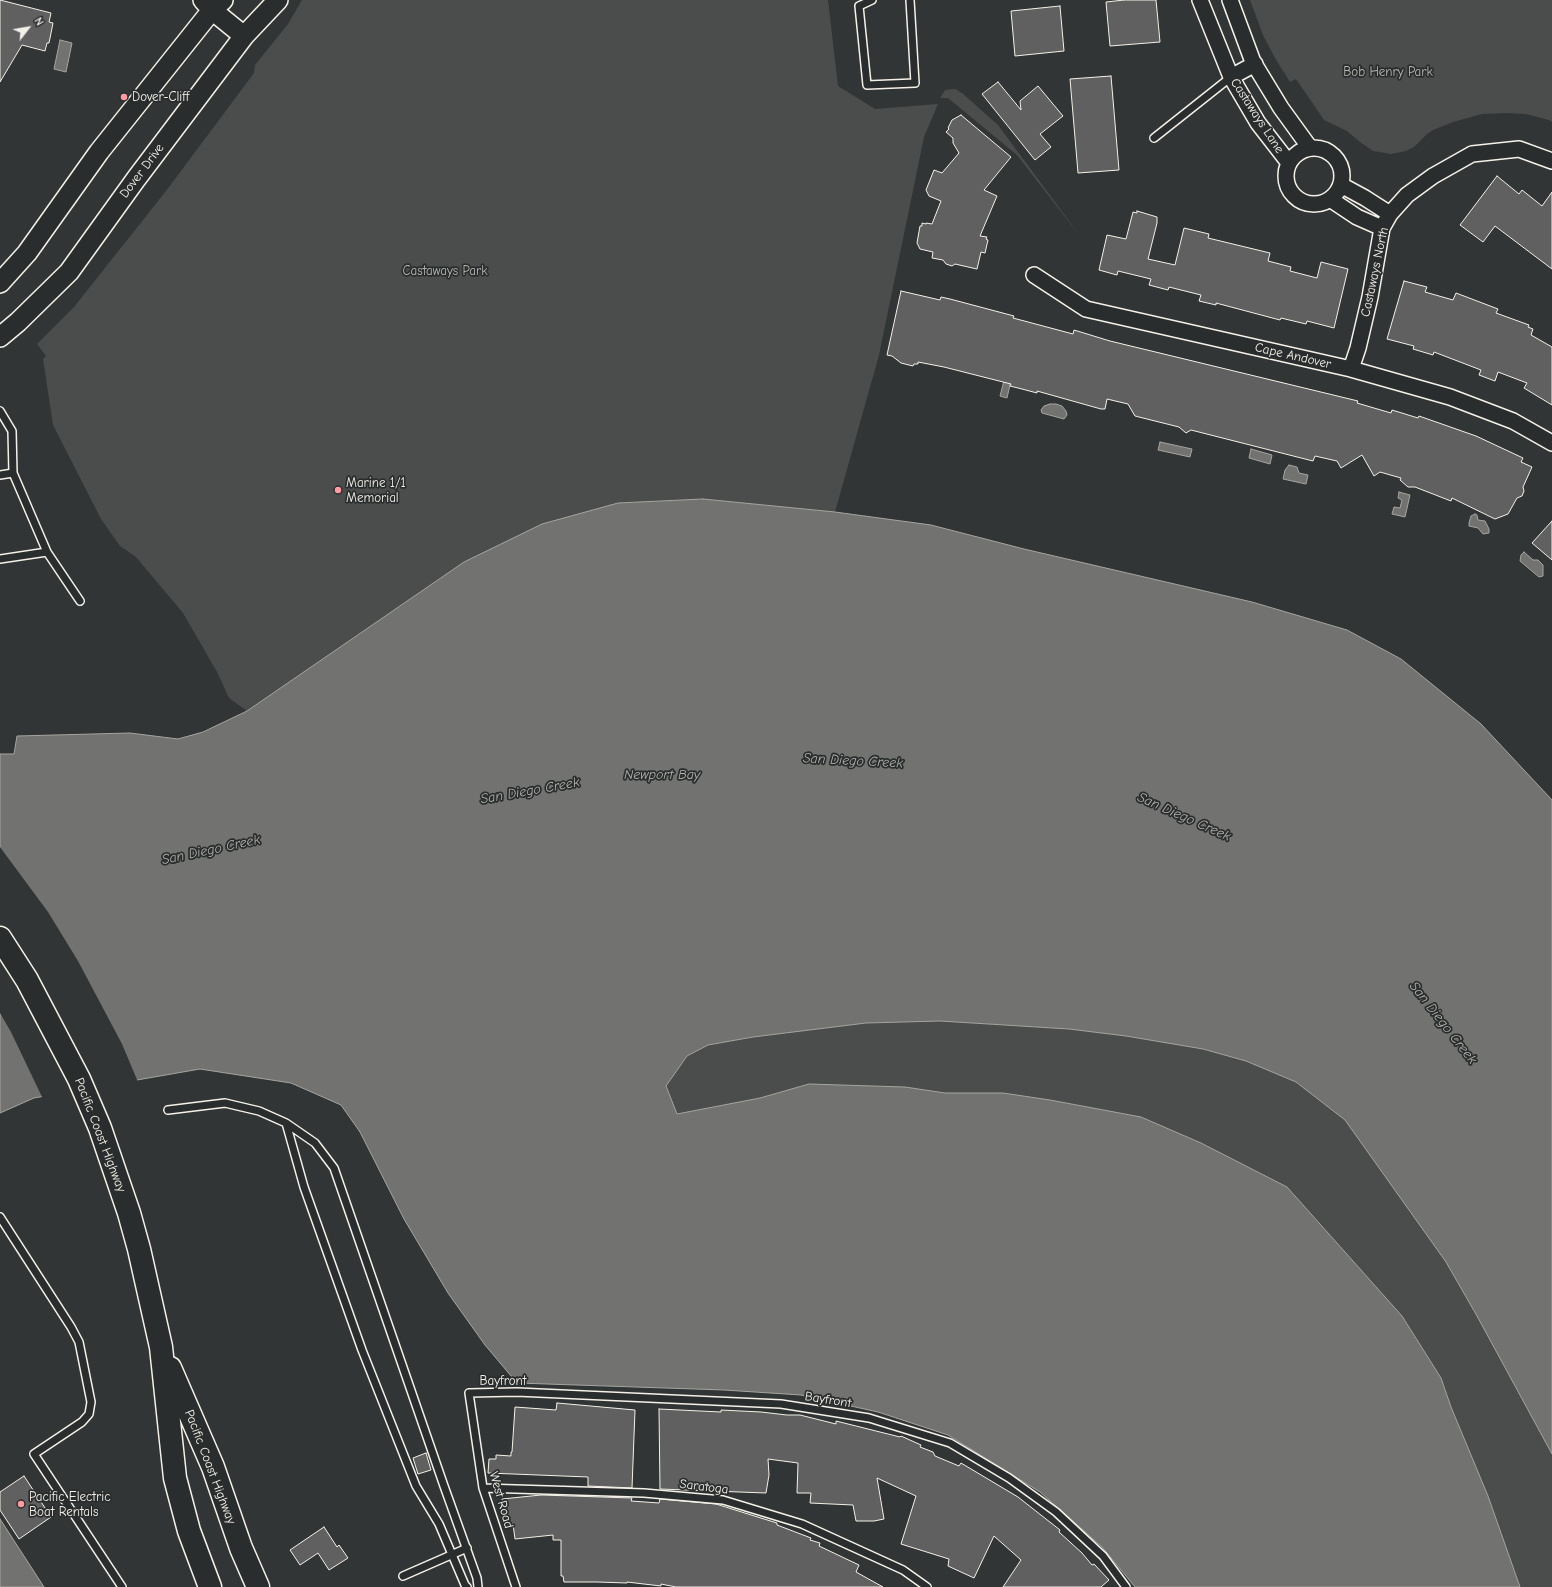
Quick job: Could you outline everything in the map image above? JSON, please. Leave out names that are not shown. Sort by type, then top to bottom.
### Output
[{"type":"highway","name":"Pacific Coast Highway","points":[[0,938],[30,985],[79,1079],[100,1128],[129,1213],[139,1249],[161,1347],[175,1478],[189,1531],[210,1587]]},
{"type":"highway","name":"Pacific Coast Highway","points":[[161,1347],[213,1467],[241,1548],[258,1587]]},
{"type":"street","name":"Dover Drive","points":[[0,337],[18,322],[69,272],[136,179],[244,36],[278,0]]},
{"type":"street","name":"Castaways Lane","points":[[1200,0],[1231,77],[1258,123],[1289,163]]},
{"type":"street","name":"Castaways Lane","points":[[1230,0],[1255,64],[1280,108],[1310,148],[1301,151],[1294,156],[1289,163],[1286,172],[1290,190],[1303,202],[1312,204],[1321,203],[1330,199]]},
{"type":"street","points":[[0,283],[27,253],[99,152],[212,3],[244,36]]},
{"type":"street","points":[[1231,77],[1255,64]]},
{"type":"street","points":[[1310,148],[1319,148],[1328,152],[1335,158],[1340,166],[1342,175],[1341,185],[1330,199],[1357,217],[1382,228]]},
{"type":"street","name":"Castaways North","points":[[1351,369],[1365,319],[1382,228],[1390,214],[1407,195],[1433,176],[1472,154],[1519,149],[1552,160]]},
{"type":"street","points":[[1341,185],[1366,198],[1390,214]]},
{"type":"street","name":"Cape Andover","points":[[1034,275],[1086,308],[1351,369],[1450,397],[1480,407],[1513,421],[1552,443]]},
{"type":"lane","points":[[872,0],[859,6],[867,85],[915,83],[910,0]]},
{"type":"lane","points":[[1154,138],[1231,77]]},
{"type":"lane","points":[[0,411],[12,431],[13,473],[47,552],[80,601]]},
{"type":"lane","points":[[0,475],[13,473]]},
{"type":"lane","points":[[0,559],[47,552]]},
{"type":"lane","points":[[168,1110],[225,1103],[259,1111],[286,1123],[315,1142],[334,1168],[438,1471],[477,1578],[478,1587]]},
{"type":"lane","points":[[286,1123],[304,1187],[362,1350],[416,1486],[439,1524],[467,1587]]},
{"type":"lane","points":[[0,1217],[71,1327],[79,1342],[91,1402],[89,1414],[82,1422],[34,1454],[122,1587]]},
{"type":"lane","name":"Bayfront","points":[[469,1393],[517,1392],[781,1404],[869,1418],[950,1443],[1009,1478],[1056,1512],[1103,1556],[1126,1587]]},
{"type":"lane","name":"West Road","points":[[469,1393],[483,1488],[516,1587]]},
{"type":"lane","name":"Saratoga","points":[[483,1488],[644,1493],[723,1500],[802,1524],[903,1570],[927,1587]]},
{"type":"lane","points":[[403,1576],[466,1548]]},
{"type":"green space","name":"Castaways Park","points":[[302,0],[828,0],[838,86],[875,109],[938,104],[924,137],[879,355],[835,512],[703,499],[618,503],[464,562],[247,711],[229,698],[217,672],[183,613],[136,557],[120,546],[101,519],[53,425],[43,359],[46,356],[37,344],[74,307],[166,191],[254,73],[255,65],[288,24]]},
{"type":"green space","name":"Bob Henry Park","points":[[1250,0],[1552,0],[1552,122],[1526,114],[1482,114],[1453,122],[1433,130],[1414,147],[1406,151],[1391,154],[1373,151],[1347,131],[1324,120],[1296,79],[1290,82],[1263,35]]},
{"type":"green space","points":[[955,89],[962,93],[998,125],[1083,240],[1017,155],[948,98],[940,98],[945,90]]},
{"type":"green space","points":[[940,1021],[1069,1029],[1126,1036],[1203,1049],[1246,1061],[1296,1082],[1345,1120],[1446,1262],[1552,1454],[1552,1587],[1520,1587],[1488,1496],[1451,1407],[1441,1378],[1402,1316],[1287,1187],[1201,1143],[1141,1117],[1050,1100],[1003,1093],[945,1093],[905,1087],[809,1084],[760,1098],[677,1114],[666,1086],[687,1056],[708,1045],[753,1037],[866,1023]]},
{"type":"water","points":[[60,40],[72,43],[66,72],[54,69]]},
{"type":"water","points":[[1006,373],[1012,376],[1007,398],[1000,396]]},
{"type":"water","points":[[1050,404],[1062,406],[1067,415],[1064,419],[1042,413],[1041,410],[1044,406]]},
{"type":"water","points":[[1160,442],[1192,449],[1190,457],[1158,450]]},
{"type":"water","points":[[1251,449],[1272,455],[1270,464],[1249,458]]},
{"type":"water","points":[[1289,465],[1297,467],[1299,473],[1308,475],[1306,484],[1283,479],[1285,470]]},
{"type":"water","points":[[1399,492],[1410,495],[1405,517],[1392,514],[1394,507],[1400,508],[1402,500],[1398,498]]},
{"type":"water","name":"Newport Bay","points":[[703,499],[835,512],[931,525],[1024,549],[1252,602],[1347,630],[1401,659],[1481,724],[1552,800],[1552,1454],[1446,1262],[1345,1120],[1296,1082],[1246,1061],[1203,1049],[1126,1036],[1069,1029],[940,1021],[866,1023],[753,1037],[708,1045],[687,1056],[666,1086],[677,1114],[760,1098],[809,1084],[905,1087],[945,1093],[1003,1093],[1050,1100],[1141,1117],[1201,1143],[1287,1187],[1402,1316],[1441,1378],[1451,1407],[1488,1496],[1520,1587],[1135,1587],[1102,1547],[1040,1492],[948,1435],[878,1412],[801,1395],[724,1390],[517,1383],[485,1345],[448,1293],[404,1219],[360,1132],[341,1105],[291,1083],[200,1069],[34,1098],[0,1113],[0,754],[14,754],[17,736],[130,733],[178,739],[203,732],[247,711],[464,562],[542,524],[618,503]]},
{"type":"water","points":[[1475,514],[1477,515],[1478,520],[1485,521],[1489,529],[1489,533],[1483,534],[1478,528],[1469,526],[1471,516]]},
{"type":"water","points":[[1524,552],[1533,560],[1538,560],[1543,565],[1543,576],[1539,577],[1520,561],[1521,555]]},
{"type":"water","points":[[0,1519],[44,1587],[0,1587]]},
{"type":"pier","points":[[0,847],[48,912],[78,961],[122,1044],[138,1082],[43,1099],[11,1032],[0,1013]]},
{"type":"building","points":[[0,0],[51,13],[49,22],[53,23],[49,43],[47,43],[45,51],[22,45],[0,82]]},
{"type":"building","points":[[1124,0],[1156,0],[1160,42],[1110,46],[1106,2]]},
{"type":"building","points":[[1060,6],[1064,51],[1015,56],[1011,11]]},
{"type":"building","points":[[1111,76],[1119,170],[1078,173],[1070,79]]},
{"type":"building","points":[[998,82],[1021,110],[1020,101],[1038,86],[1063,116],[1040,134],[1051,147],[1035,160],[982,94]]},
{"type":"building","points":[[961,115],[1011,157],[984,190],[997,196],[980,236],[987,237],[986,239],[988,240],[985,253],[981,252],[977,269],[955,264],[952,266],[946,264],[943,260],[932,258],[933,252],[920,249],[917,243],[920,226],[922,226],[922,223],[932,224],[941,201],[929,196],[926,190],[934,170],[942,173],[959,153],[953,143],[953,138],[946,132],[949,129],[948,128],[952,120]]},
{"type":"building","points":[[1497,176],[1519,194],[1522,190],[1542,206],[1552,192],[1552,269],[1495,226],[1483,242],[1460,225]]},
{"type":"building","points":[[1137,211],[1157,217],[1157,223],[1148,259],[1175,265],[1184,228],[1209,234],[1208,238],[1270,253],[1268,261],[1291,267],[1290,271],[1317,278],[1321,262],[1348,269],[1334,328],[1307,321],[1306,324],[1281,318],[1280,320],[1216,303],[1216,305],[1199,301],[1201,295],[1169,287],[1168,290],[1149,285],[1151,279],[1118,271],[1117,275],[1099,270],[1107,235],[1126,239],[1133,212],[1137,213]]},
{"type":"building","points":[[1404,281],[1427,287],[1425,292],[1453,300],[1456,293],[1498,309],[1496,313],[1529,325],[1528,327],[1533,329],[1531,335],[1552,347],[1552,405],[1524,388],[1527,383],[1498,372],[1495,381],[1479,375],[1481,370],[1434,352],[1433,355],[1413,349],[1414,346],[1387,339]]},
{"type":"building","points":[[901,291],[940,300],[941,297],[950,299],[1073,334],[1074,330],[1110,341],[1358,401],[1357,403],[1391,413],[1392,410],[1418,418],[1419,416],[1476,436],[1523,458],[1521,462],[1532,467],[1523,487],[1524,491],[1522,496],[1517,498],[1508,514],[1495,519],[1452,498],[1451,501],[1415,487],[1408,487],[1400,480],[1401,478],[1380,472],[1374,476],[1362,455],[1341,468],[1337,461],[1315,456],[1313,461],[1191,430],[1186,433],[1179,427],[1135,416],[1128,404],[1107,399],[1105,409],[1101,409],[1037,391],[1037,393],[1010,386],[1011,384],[944,367],[918,362],[918,364],[914,364],[913,366],[901,363],[892,356],[887,355]]},
{"type":"building","points":[[1552,521],[1552,560],[1532,543]]},
{"type":"building","points":[[557,1403],[635,1410],[632,1488],[588,1486],[588,1477],[488,1473],[489,1459],[496,1459],[496,1455],[511,1456],[515,1407],[556,1410]]},
{"type":"building","points":[[659,1409],[721,1412],[721,1410],[800,1415],[836,1424],[836,1421],[901,1436],[921,1445],[920,1447],[933,1452],[935,1456],[959,1466],[961,1463],[1018,1497],[1060,1530],[1059,1532],[1109,1580],[1101,1587],[1003,1587],[1021,1560],[994,1536],[974,1578],[948,1566],[949,1559],[901,1544],[916,1496],[877,1478],[884,1519],[874,1521],[856,1521],[853,1505],[810,1503],[811,1493],[797,1493],[798,1463],[768,1459],[769,1475],[766,1493],[660,1489]]},
{"type":"building","points":[[426,1453],[431,1470],[418,1474],[413,1458]]},
{"type":"building","name":"Pacific Electric Boat Rentals","points":[[24,1476],[51,1517],[19,1539],[0,1510],[0,1492]]},
{"type":"building","points":[[541,1495],[632,1498],[631,1501],[659,1503],[660,1499],[716,1504],[777,1523],[777,1525],[811,1538],[810,1540],[820,1543],[819,1546],[859,1565],[856,1572],[883,1587],[676,1587],[661,1584],[661,1586],[627,1582],[564,1582],[563,1576],[561,1576],[561,1540],[553,1540],[553,1535],[515,1539],[513,1524],[505,1525],[502,1499]]},
{"type":"building","points":[[324,1527],[337,1547],[339,1545],[348,1558],[329,1570],[318,1553],[300,1565],[290,1550]]},
{"type":"place","name":"Dover-Cliff","points":[[124,97]]},
{"type":"place","name":"Marine 1/1 Memorial","points":[[338,490]]},
{"type":"place","name":"Pacific Electric Boat Rentals","points":[[21,1504]]},
{"type":"water label","name":"San Diego Creek","points":[[853,761]]},
{"type":"water label","name":"San Diego Creek","points":[[530,791]]},
{"type":"water label","name":"San Diego Creek","points":[[1184,817]]},
{"type":"water label","name":"San Diego Creek","points":[[211,850]]},
{"type":"water label","name":"San Diego Creek","points":[[1443,1023]]}]
